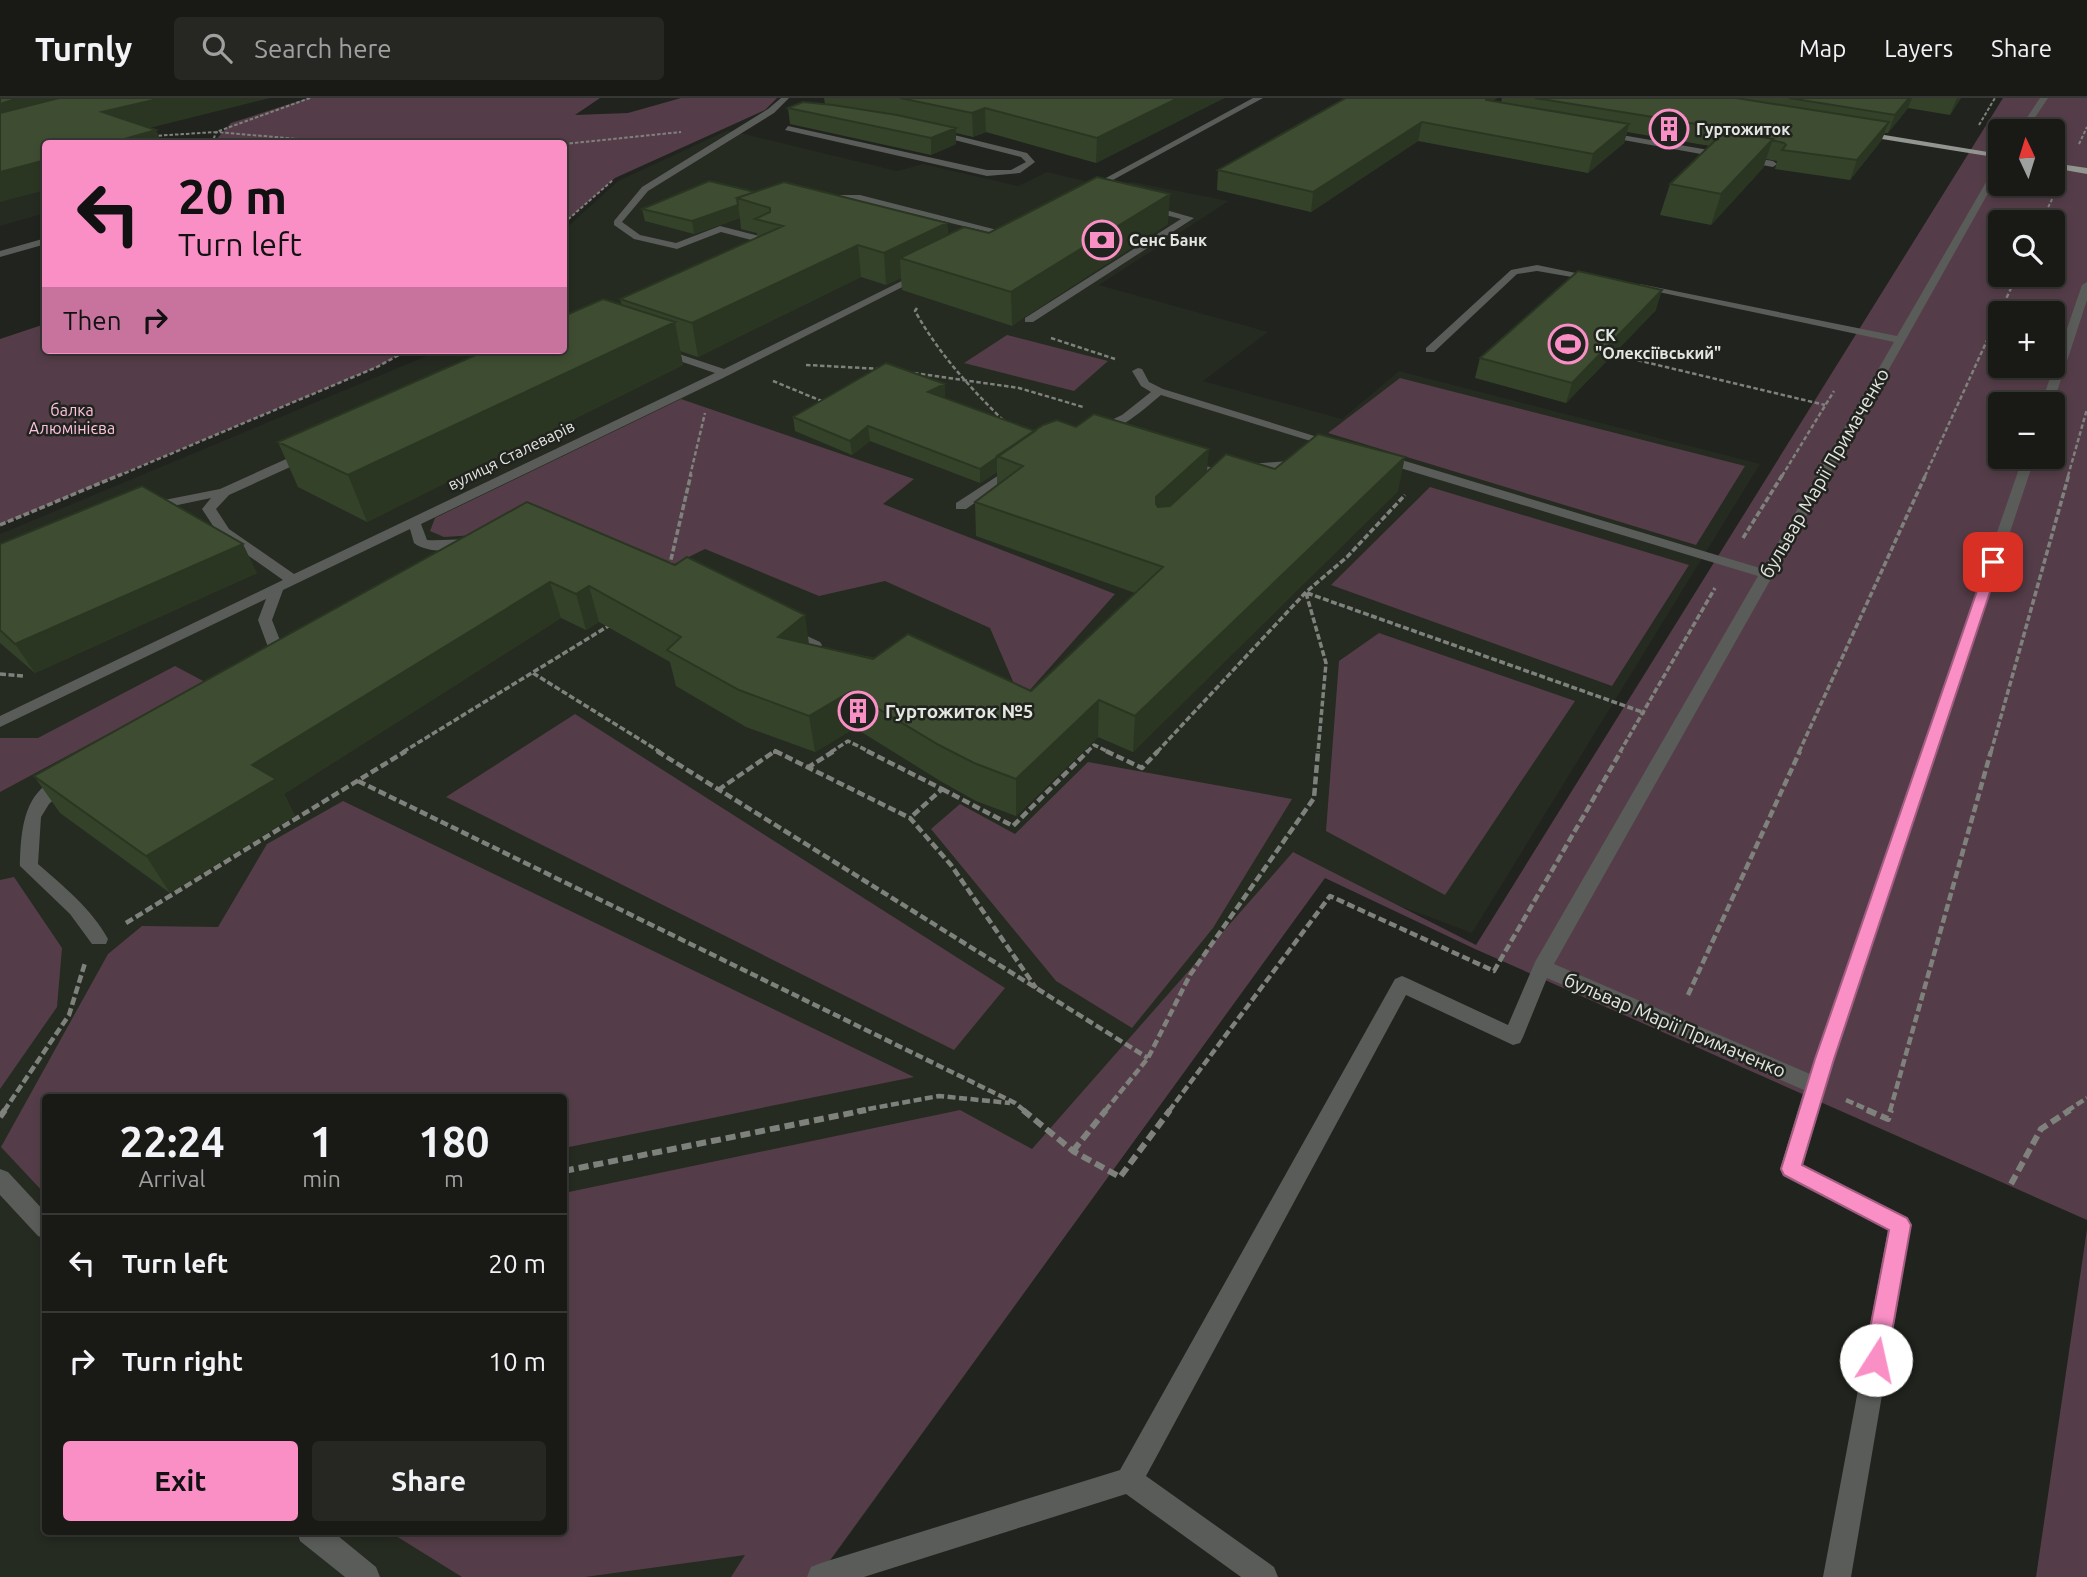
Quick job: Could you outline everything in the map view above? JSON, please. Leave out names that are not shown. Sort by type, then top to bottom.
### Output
[{"type":"main road","points":[[1988,146],[1850,128],[1988,154]]},
{"type":"main road","points":[[2065,162],[2087,172]]},
{"type":"main road","points":[[2065,164],[2087,163]]},
{"type":"street","points":[[741,222],[677,246],[637,237],[617,223],[645,189],[771,111],[785,98]]},
{"type":"street","points":[[1104,197],[1079,195],[1259,98]]},
{"type":"street","points":[[2030,119],[2044,98]]},
{"type":"street","points":[[771,111],[786,111]]},
{"type":"street","points":[[788,128],[998,174],[1022,170],[1031,162],[1024,155],[930,132]]},
{"type":"street","points":[[1595,132],[1773,164]]},
{"type":"street","points":[[960,148],[970,141]]},
{"type":"street","points":[[939,163],[949,156]]},
{"type":"street","name":"бульвар Марії Примаченко","points":[[1816,1086],[1542,967],[1988,186]]},
{"type":"street","points":[[819,199],[860,198],[1009,231],[982,244]]},
{"type":"street","points":[[1029,320],[1189,218],[1129,203]]},
{"type":"street","points":[[723,230],[768,241],[744,253]]},
{"type":"street","points":[[0,254],[42,242]]},
{"type":"street","name":"вулиця Сталеварів","points":[[0,722],[725,373],[933,269]]},
{"type":"street","points":[[1430,350],[1514,272],[1544,269],[1604,280]]},
{"type":"street","points":[[2050,392],[2087,285]]},
{"type":"street","points":[[1630,286],[1900,340]]},
{"type":"street","points":[[650,347],[725,373]]},
{"type":"street","points":[[1138,371],[1145,384],[1158,391],[1766,574]]},
{"type":"street","points":[[1108,441],[1087,435],[1120,421],[1158,391]]},
{"type":"street","points":[[141,508],[224,492],[326,445]]},
{"type":"street","points":[[961,506],[1038,453]]},
{"type":"street","points":[[1166,462],[1210,471],[1313,463]]},
{"type":"street","points":[[1837,1577],[1900,1225],[1791,1169],[1816,1086],[2025,469]]},
{"type":"street","points":[[1210,471],[1222,479],[1211,488]]},
{"type":"street","points":[[224,492],[209,509],[224,533],[293,580]]},
{"type":"street","points":[[414,522],[421,543],[448,546],[492,540]]},
{"type":"street","points":[[255,663],[276,648],[265,620],[277,588]]},
{"type":"street","points":[[778,626],[815,645]]},
{"type":"street","points":[[79,772],[47,794],[31,815],[29,866],[69,903],[99,939]]},
{"type":"street","points":[[821,1577],[1129,1480],[1402,984],[1513,1037],[1542,967]]},
{"type":"street","points":[[0,1179],[42,1225]]},
{"type":"street","points":[[1129,1480],[1264,1577]]},
{"type":"street","points":[[315,1535],[366,1577]]},
{"type":"path","points":[[216,132],[310,98]]},
{"type":"path","points":[[1978,126],[1995,98]]},
{"type":"path","points":[[567,144],[691,131]]},
{"type":"path","points":[[213,140],[216,132]]},
{"type":"path","points":[[146,136],[216,132],[309,140]]},
{"type":"path","points":[[567,220],[615,178]]},
{"type":"path","points":[[1674,1024],[2012,287]]},
{"type":"path","points":[[919,303],[915,311],[926,331],[963,379],[1038,453]]},
{"type":"path","points":[[1029,320],[1017,329],[1091,350],[1138,371]]},
{"type":"path","points":[[0,525],[377,367],[401,354]]},
{"type":"path","points":[[1624,356],[1825,405]]},
{"type":"path","points":[[797,365],[882,369]]},
{"type":"path","points":[[906,372],[963,379],[1058,397],[1120,421]]},
{"type":"path","points":[[766,378],[824,402]]},
{"type":"path","points":[[1816,1086],[1888,1119],[2087,409]]},
{"type":"path","points":[[669,573],[698,450]]},
{"type":"path","points":[[807,768],[848,741],[1013,826],[1094,745],[1143,768],[1306,592],[1347,557],[1413,486]]},
{"type":"path","points":[[358,781],[1015,1103],[1073,1151],[1120,1177],[1330,896],[1494,971],[1746,533]]},
{"type":"path","points":[[1306,592],[1679,725]]},
{"type":"path","points":[[1073,1151],[1149,1058],[1190,975],[1314,798],[1326,663],[1306,592]]},
{"type":"path","points":[[0,1117],[69,1016],[89,946],[612,623]]},
{"type":"path","points":[[533,673],[1039,992],[1149,1058]]},
{"type":"path","points":[[718,790],[775,751],[910,818],[950,865],[1039,992]]},
{"type":"path","points":[[910,818],[942,789]]},
{"type":"path","points":[[567,1170],[732,1135],[939,1096],[1015,1103]]},
{"type":"path","points":[[2011,1184],[2041,1129],[2087,1098]]},
{"type":"shaded area","points":[[728,130],[897,171],[923,164],[1018,186],[1047,172],[1110,187],[1132,182],[1229,201],[1099,285],[1268,332],[1203,381],[1342,419],[1399,371],[1760,464],[1472,933],[1324,878],[819,1577],[0,1577],[0,534],[431,354],[567,354],[567,227],[618,181]]},
{"type":"shaded area","points":[[42,159],[42,214],[0,226],[0,170]]},
{"type":"green space","points":[[308,98],[600,98],[575,115],[628,113],[681,98],[777,98],[765,110],[615,178],[567,220],[567,140],[216,140],[231,123]]},
{"type":"green space","points":[[2003,98],[2087,98],[2087,1220],[1475,949],[1325,878],[828,1563],[846,1577],[731,1577],[745,1555],[585,1577],[462,1577],[394,1535],[567,1535],[567,1192],[960,1110],[1032,1149],[1293,852],[1476,945],[1988,122],[1988,196],[2065,196],[2065,119],[1990,119]]},
{"type":"green space","name":"балка Алюмінієва","points":[[42,325],[42,354],[401,354],[377,367],[0,525],[0,339]]},
{"type":"green space","points":[[1007,335],[1108,361],[1074,391],[964,363]]},
{"type":"green space","points":[[1400,378],[1745,466],[1696,545],[1328,433]]},
{"type":"green space","points":[[681,399],[914,479],[883,504],[1115,594],[1021,700],[990,628],[885,581],[819,596],[705,549],[660,571],[491,534],[444,537],[430,531],[435,518]]},
{"type":"green space","points":[[1430,487],[1689,565],[1612,686],[1331,585]]},
{"type":"green space","points":[[1379,633],[1575,701],[1445,895],[1326,831],[1339,661]]},
{"type":"green space","points":[[175,666],[205,682],[0,792],[0,738],[38,738]]},
{"type":"green space","points":[[575,714],[1005,988],[954,1050],[446,797]]},
{"type":"green space","points":[[1088,762],[1292,799],[1213,928],[1132,1028],[1056,981],[931,829],[960,804],[1015,834]]},
{"type":"green space","points":[[343,801],[914,1077],[567,1147],[567,1094],[42,1094],[42,1191],[1,1147],[108,954],[142,926],[218,927],[267,844]]},
{"type":"green space","points":[[14,877],[62,948],[57,1007],[0,1089],[0,880]]},
{"type":"green space","points":[[2087,1229],[2087,1577],[2036,1577]]},
{"type":"building","points":[[0,98],[18,98],[0,104]]},
{"type":"building","points":[[59,98],[162,98],[102,112],[156,130],[121,140],[42,140],[42,161],[0,172],[0,113]]},
{"type":"building","points":[[900,98],[1178,98],[1097,138],[985,108],[972,113]]},
{"type":"building","points":[[1346,98],[1486,98],[1629,124],[1593,154],[1422,122],[1313,192],[1218,170]]},
{"type":"building","points":[[1535,98],[1736,98],[1889,122],[1857,160],[1782,150],[1786,145],[1784,143],[1731,132],[1733,130]]},
{"type":"building","points":[[1789,98],[1909,98],[1895,115]]},
{"type":"building","points":[[803,102],[897,115],[956,128],[931,138],[788,108]]},
{"type":"building","points":[[1725,131],[1773,139],[1721,194],[1670,184]]},
{"type":"building","points":[[1097,177],[1170,194],[1011,292],[900,258],[964,227],[989,233]]},
{"type":"building","points":[[709,181],[755,192],[737,198],[738,205],[692,221],[642,209]]},
{"type":"building","points":[[784,182],[947,223],[884,253],[858,245],[692,323],[620,299],[783,226],[755,219],[770,212],[770,208],[737,198]]},
{"type":"building","name":"СК \"Олексіївський\"","points":[[1578,271],[1662,290],[1572,383],[1480,358]]},
{"type":"building","points":[[603,299],[675,322],[348,475],[278,442],[478,354],[567,354],[567,315]]},
{"type":"building","points":[[886,363],[945,384],[928,392],[1035,431],[980,469],[868,426],[850,441],[793,417]]},
{"type":"building","points":[[1094,414],[1209,449],[1156,497],[1158,507],[1170,506],[1226,454],[1275,469],[1318,434],[1405,457],[1135,716],[1099,700],[1016,779],[974,763],[939,745],[850,692],[809,716],[739,690],[667,650],[681,637],[589,586],[576,594],[550,582],[252,765],[276,779],[146,856],[34,776],[527,502],[675,565],[687,557],[805,615],[778,637],[873,659],[908,634],[1031,691],[1163,567],[975,502],[1023,466],[997,456],[1043,425],[1057,420],[1076,427]]},
{"type":"building","points":[[142,486],[243,544],[15,644],[0,630],[0,544]]},
{"type":"place","name":"Гуртожиток","points":[[1669,129]]},
{"type":"place","name":"Сенс Банк","points":[[1102,240]]},
{"type":"place","name":"СК \"Олексіївський\"","points":[[1568,344]]},
{"type":"place","name":"Гуртожиток №5","points":[[858,711]]},
{"type":"route","points":[[1876,1360],[1900,1225],[1791,1169],[1824,1059],[1993,562]]}]
